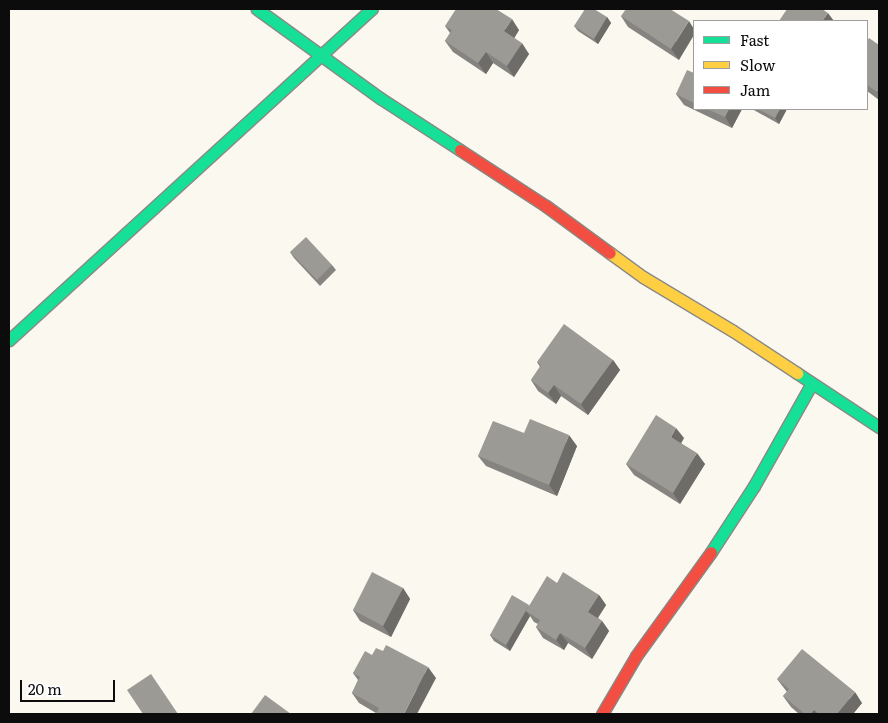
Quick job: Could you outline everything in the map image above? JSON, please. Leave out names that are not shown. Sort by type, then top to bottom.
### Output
[{"type":"street","points":[[257,9],[380,98],[546,206],[643,277],[733,331],[879,427]]},
{"type":"street","points":[[9,340],[371,9]]},
{"type":"street","points":[[602,714],[636,656],[714,548],[754,486],[812,383]]},
{"type":"building","points":[[456,9],[496,9],[512,19],[504,31],[522,43],[507,66],[486,52],[478,63],[445,41],[452,30],[445,26]]},
{"type":"building","points":[[585,9],[594,9],[607,17],[594,39],[574,26]]},
{"type":"building","points":[[626,9],[670,9],[689,21],[671,49],[621,16]]},
{"type":"building","points":[[787,9],[822,9],[828,13],[823,20],[780,20]]},
{"type":"building","points":[[869,38],[879,45],[879,89],[877,92],[868,86]]},
{"type":"building","points":[[687,70],[693,73],[693,102],[676,94]]},
{"type":"building","points":[[709,110],[728,110],[725,117]]},
{"type":"building","points":[[760,110],[779,110],[775,118]]},
{"type":"building","points":[[306,237],[332,265],[317,280],[290,252]]},
{"type":"building","points":[[564,324],[613,360],[581,404],[554,385],[548,393],[531,380],[541,365],[537,362]]},
{"type":"building","points":[[656,415],[676,428],[671,437],[697,453],[673,493],[626,464]]},
{"type":"building","points":[[530,419],[569,435],[549,485],[478,456],[493,421],[524,433]]},
{"type":"building","points":[[372,572],[403,588],[383,626],[353,610]]},
{"type":"building","points":[[563,572],[599,595],[588,612],[602,621],[585,648],[560,633],[556,640],[536,627],[540,620],[526,611],[547,576],[557,583]]},
{"type":"building","points":[[512,595],[529,605],[506,645],[490,635]]},
{"type":"building","points":[[386,645],[428,667],[404,714],[376,714],[379,708],[352,693],[360,677],[353,673],[365,651],[372,655],[376,648],[383,651]]},
{"type":"building","points":[[802,649],[855,692],[837,714],[819,714],[814,710],[811,714],[805,714],[783,696],[789,689],[777,679]]},
{"type":"building","points":[[151,674],[178,714],[143,714],[127,690]]},
{"type":"building","points":[[265,695],[291,714],[251,714]]},
{"type":"traffic: fast","points":[[257,9],[380,98],[460,150]]},
{"type":"traffic: fast","points":[[9,340],[371,9]]},
{"type":"traffic: fast","points":[[797,373],[879,427]]},
{"type":"traffic: fast","points":[[711,552],[754,486],[812,383]]},
{"type":"traffic: slow","points":[[610,253],[643,277],[733,331],[797,373]]},
{"type":"traffic: jam","points":[[460,150],[546,206],[610,253]]},
{"type":"traffic: jam","points":[[602,714],[636,656],[711,552]]}]
